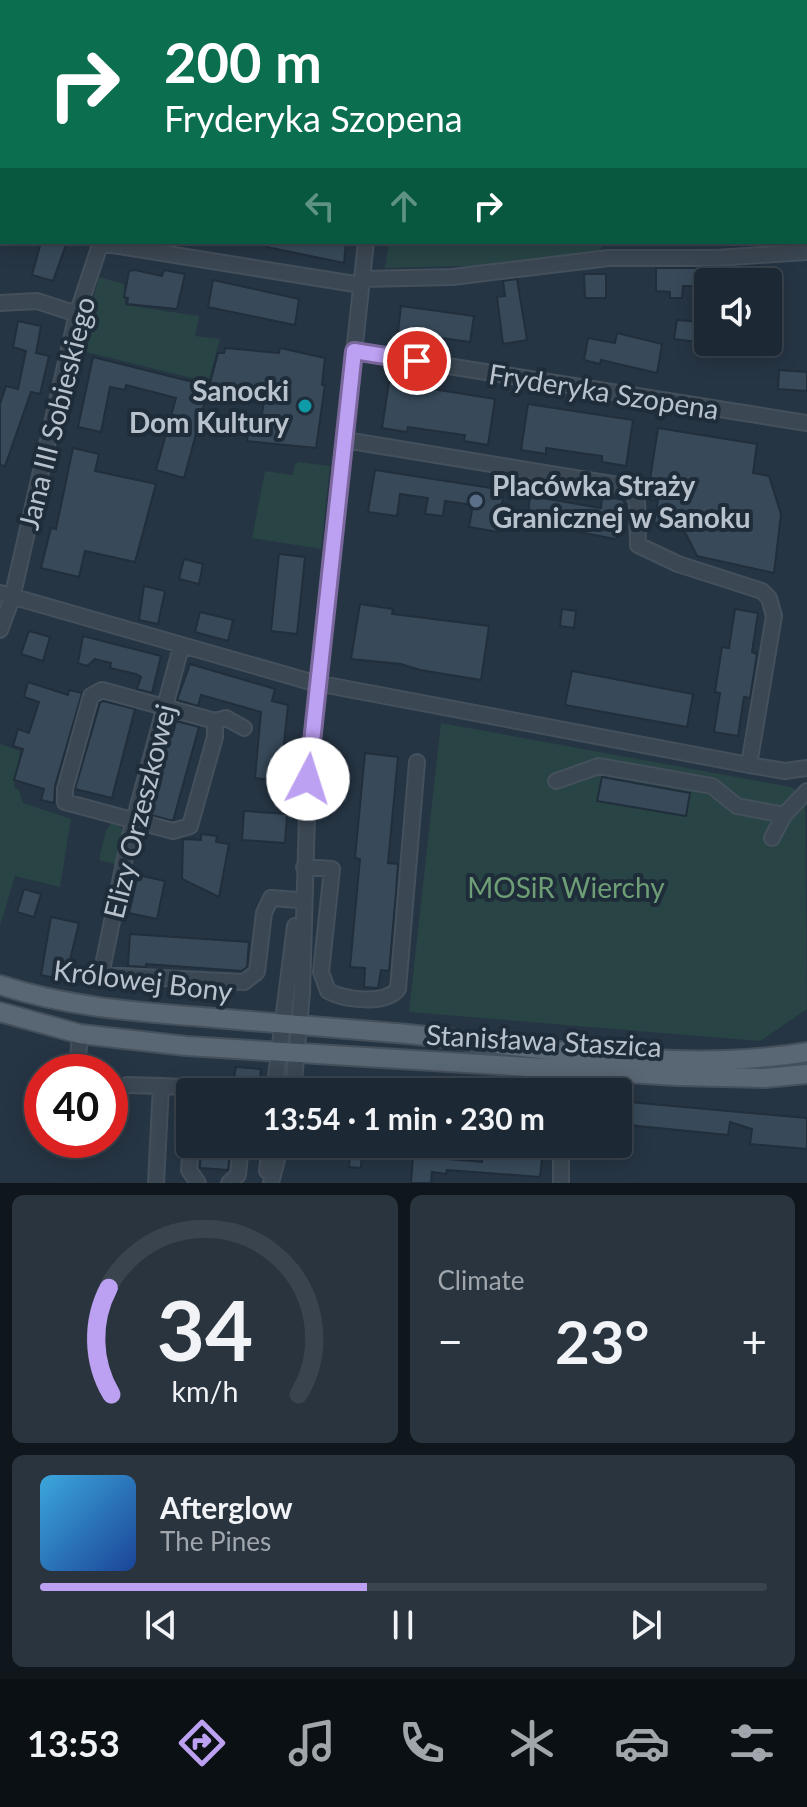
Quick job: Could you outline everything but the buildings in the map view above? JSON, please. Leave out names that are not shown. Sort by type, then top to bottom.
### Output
[{"type":"main road","name":"Królowej Bony","points":[[0,985],[55,1001],[118,1011],[291,1024]]},
{"type":"main road","name":"Królowej Bony","points":[[0,1012],[80,1034],[279,1051]]},
{"type":"main road","name":"Stanisława Staszica","points":[[291,1024],[638,1058],[719,1060],[807,1052]]},
{"type":"main road","name":"Stanisława Staszica","points":[[279,1051],[726,1078],[807,1074]]},
{"type":"street","name":"Jana III Sobieskiego","points":[[0,630],[6,595],[77,314],[100,244]]},
{"type":"street","points":[[107,244],[361,282],[452,277],[609,258],[716,258],[806,252]]},
{"type":"street","points":[[295,1078],[298,1053],[291,1024],[318,684],[366,244]]},
{"type":"street","points":[[0,305],[18,299],[77,314]]},
{"type":"street","name":"Fryderyka Szopena","points":[[354,351],[807,423]]},
{"type":"street","points":[[345,440],[630,487],[637,502],[638,545],[678,564],[762,591],[769,598],[774,616],[749,765]]},
{"type":"street","points":[[6,595],[318,684],[749,765],[785,771],[807,768]]},
{"type":"street","name":"Elizy Orzeszkowej","points":[[181,647],[133,822],[101,975],[252,980],[257,972],[264,913],[271,898],[301,893]]},
{"type":"street","points":[[215,721],[215,737],[190,826],[173,831],[65,802],[65,789],[91,696],[102,690],[215,721],[226,718],[244,728]]},
{"type":"street","points":[[304,867],[332,869],[321,972],[328,991],[336,995],[384,999],[392,996],[398,989],[417,762]]},
{"type":"street","points":[[556,781],[599,766],[712,786],[737,806],[784,815]]},
{"type":"street","points":[[772,838],[784,815],[807,791]]},
{"type":"street","points":[[276,1078],[279,1051],[291,1024]]},
{"type":"street","points":[[78,1054],[80,1034]]},
{"type":"street","points":[[560,1070],[560,1078]]},
{"type":"street","points":[[128,1085],[176,1087]]},
{"type":"street","points":[[156,1183],[161,1086]]},
{"type":"street","points":[[190,1158],[189,1170],[198,1183]]},
{"type":"street","points":[[229,1183],[238,1175],[240,1158]]},
{"type":"street","points":[[269,1183],[270,1158]]},
{"type":"street","points":[[269,1183],[277,1158]]},
{"type":"street","points":[[561,1158],[561,1183]]},
{"type":"green space","points":[[389,244],[601,244],[602,248],[595,254],[510,265],[385,268]]},
{"type":"green space","points":[[99,277],[124,284],[125,305],[199,316],[195,336],[220,339],[208,382],[78,350]]},
{"type":"green space","points":[[295,464],[330,466],[321,549],[252,538],[265,471],[293,475]]},
{"type":"green space","name":"MOSiR Wierchy","points":[[441,723],[791,787],[805,797],[807,1009],[760,1041],[409,1012]]},
{"type":"green space","points":[[0,744],[20,751],[14,787],[23,803],[71,819],[60,887],[15,876],[0,926]]},
{"type":"green space","points":[[114,821],[124,831],[115,864],[99,860],[106,830]]},
{"type":"place","name":"Sanocki Dom Kultury","points":[[305,406]]},
{"type":"place","name":"Placówka Straży Granicznej w Sanoku","points":[[476,501]]},
{"type":"route","points":[[308,779],[354,351],[417,361]]}]
